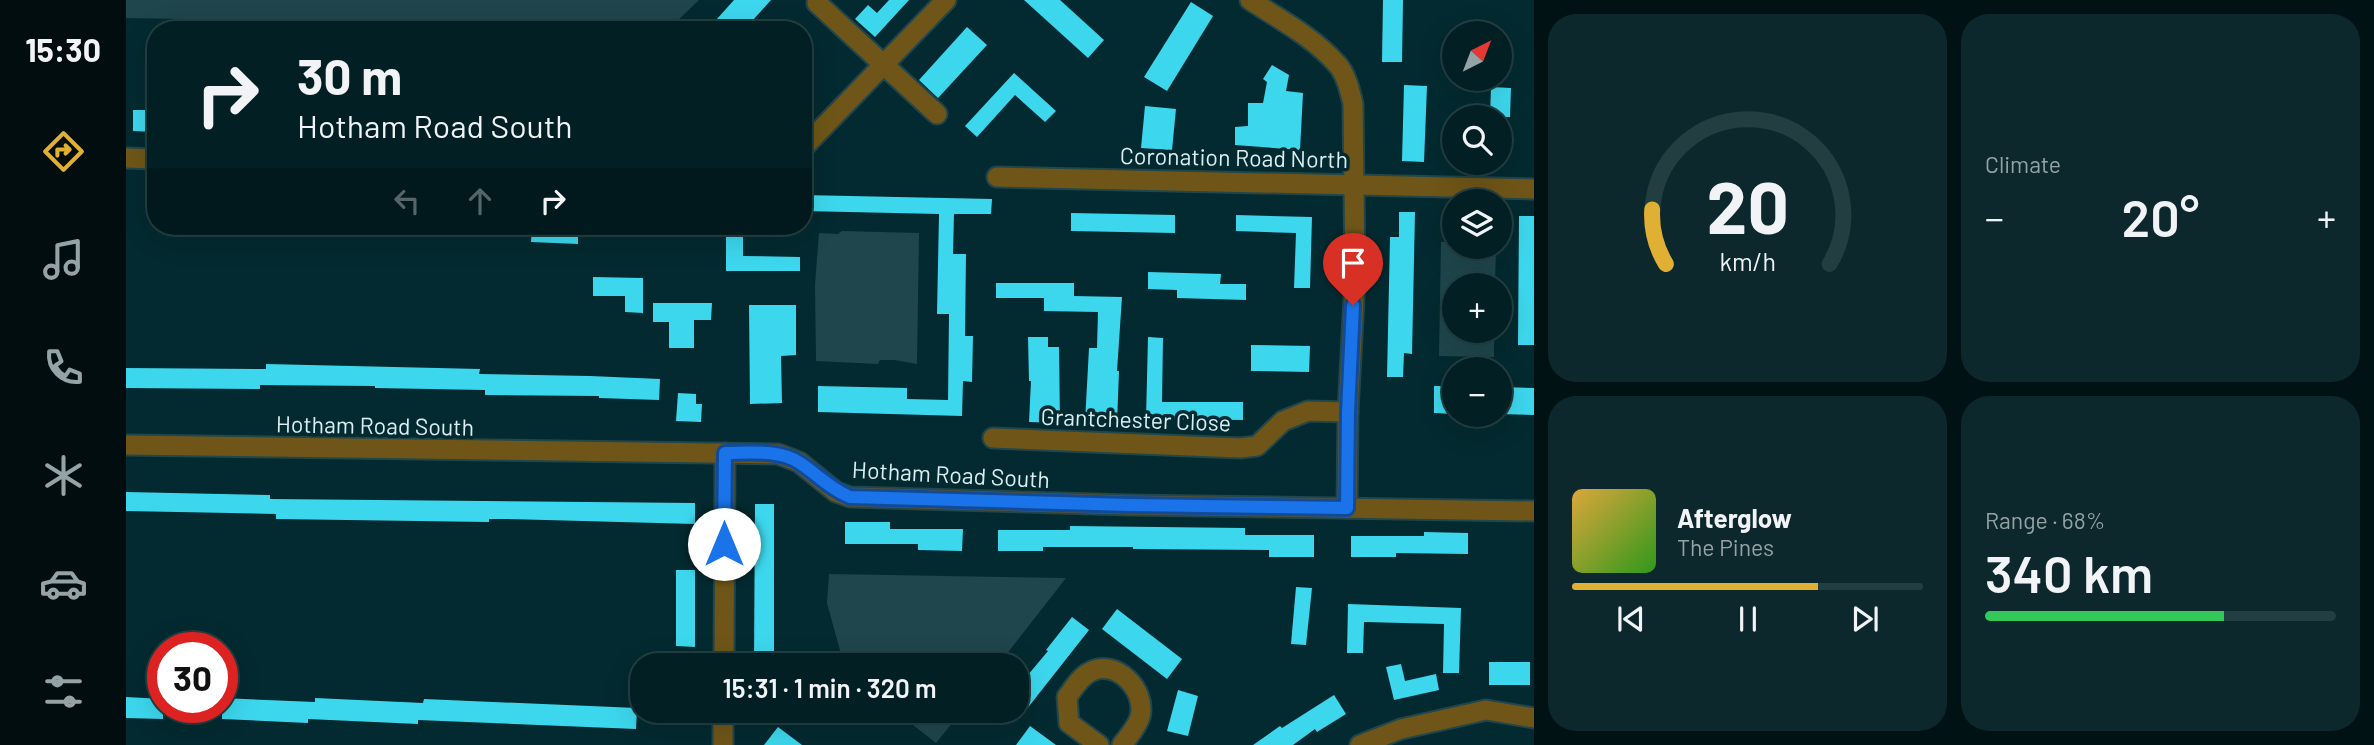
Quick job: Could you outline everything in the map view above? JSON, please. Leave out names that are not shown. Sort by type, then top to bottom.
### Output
[{"type":"street","points":[[812,139],[946,0]]},
{"type":"street","points":[[1250,0],[1298,32],[1338,64],[1353,104],[1355,279],[1348,412],[1347,508]]},
{"type":"street","points":[[817,2],[937,114]]},
{"type":"street","points":[[126,158],[147,159]]},
{"type":"street","name":"Coronation Road North","points":[[998,177],[1354,184],[1442,192]]},
{"type":"street","name":"Coronation Road North","points":[[1512,191],[1534,189]]},
{"type":"street","name":"Grantchester Close","points":[[993,438],[1240,448],[1257,446],[1283,421],[1308,411],[1348,412]]},
{"type":"street","name":"Hotham Road South","points":[[126,445],[778,454],[799,462],[836,492],[850,497],[1129,505],[1534,510]]},
{"type":"street","points":[[724,653],[725,453]]},
{"type":"street","points":[[1099,745],[1069,723],[1067,697],[1090,672],[1111,669],[1130,680],[1141,705],[1139,719],[1122,745]]},
{"type":"street","points":[[1360,745],[1401,729],[1486,710],[1534,718]]},
{"type":"street","points":[[723,723],[723,745]]},
{"type":"green space","points":[[126,0],[699,0],[677,21],[126,18]]},
{"type":"green space","points":[[842,231],[919,233],[917,364],[895,360],[880,360],[878,364],[816,361],[815,285],[819,233],[838,234]]},
{"type":"green space","points":[[1442,242],[1442,259],[1496,259],[1495,273],[1442,273],[1442,343],[1494,343],[1494,357],[1439,356]]},
{"type":"green space","points":[[829,574],[1066,578],[1007,653],[841,653],[827,603]]},
{"type":"green space","points":[[910,723],[952,723],[936,743]]},
{"type":"building","points":[[734,0],[771,0],[752,21],[715,21]]},
{"type":"building","points":[[889,0],[909,0],[875,37],[855,19],[868,5],[877,13]]},
{"type":"building","points":[[1024,0],[1060,0],[1104,40],[1088,58]]},
{"type":"building","points":[[1383,0],[1403,0],[1402,62],[1382,62]]},
{"type":"building","points":[[1191,2],[1213,16],[1167,91],[1144,77]]},
{"type":"building","points":[[967,27],[987,45],[938,98],[919,80]]},
{"type":"building","points":[[1272,65],[1289,75],[1286,91],[1303,93],[1300,150],[1235,145],[1235,127],[1248,126],[1248,103],[1263,103],[1267,82],[1263,79]]},
{"type":"building","points":[[1014,73],[1056,111],[1045,122],[1015,95],[977,137],[965,126]]},
{"type":"building","points":[[1404,85],[1427,86],[1424,162],[1402,161]]},
{"type":"building","points":[[1491,91],[1511,91],[1510,105],[1490,105]]},
{"type":"building","points":[[1145,106],[1176,109],[1172,150],[1141,148]]},
{"type":"building","points":[[133,110],[147,110],[147,132],[133,131]]},
{"type":"building","points":[[812,195],[992,199],[991,214],[954,214],[953,254],[966,254],[965,336],[973,336],[972,382],[963,381],[962,416],[818,412],[818,386],[907,388],[907,399],[948,400],[949,314],[937,314],[939,214],[812,211]]},
{"type":"building","points":[[1399,212],[1415,212],[1412,354],[1404,353],[1403,377],[1387,377],[1390,237],[1399,237]]},
{"type":"building","points":[[1071,213],[1175,215],[1175,233],[1071,231]]},
{"type":"building","points":[[1236,215],[1312,217],[1310,288],[1294,288],[1296,233],[1236,231]]},
{"type":"building","points":[[1519,216],[1534,216],[1534,345],[1518,345]]},
{"type":"building","points":[[531,235],[578,235],[578,244],[531,242]]},
{"type":"building","points":[[726,235],[743,235],[743,256],[800,257],[800,271],[726,271]]},
{"type":"building","points":[[1148,272],[1221,274],[1220,284],[1246,284],[1246,300],[1177,298],[1177,290],[1148,289]]},
{"type":"building","points":[[593,277],[643,278],[643,313],[625,312],[625,296],[593,296]]},
{"type":"building","points":[[996,283],[1074,283],[1074,296],[1122,297],[1117,423],[1085,422],[1089,348],[1097,348],[1098,312],[1044,311],[1044,298],[996,298]]},
{"type":"building","points":[[653,303],[712,303],[711,320],[694,320],[694,348],[669,348],[669,322],[653,322]]},
{"type":"building","points":[[749,305],[796,305],[796,355],[781,356],[782,403],[750,404]]},
{"type":"building","points":[[1028,337],[1048,337],[1048,347],[1059,347],[1060,423],[1029,422],[1031,381]]},
{"type":"building","points":[[1148,337],[1163,338],[1162,402],[1243,402],[1243,420],[1146,419]]},
{"type":"building","points":[[1251,345],[1310,346],[1309,372],[1251,371]]},
{"type":"building","points":[[266,364],[480,369],[479,374],[660,379],[659,400],[599,396],[485,395],[485,390],[375,386],[126,388],[126,368],[266,369]]},
{"type":"building","points":[[1434,386],[1442,386],[1442,413],[1434,413]]},
{"type":"building","points":[[1512,387],[1534,388],[1534,415],[1512,414]]},
{"type":"building","points":[[678,393],[696,394],[696,404],[702,404],[701,422],[676,421]]},
{"type":"building","points":[[126,492],[270,495],[270,499],[695,503],[695,524],[507,519],[489,519],[489,522],[276,519],[276,514],[126,511]]},
{"type":"building","points":[[755,504],[774,504],[774,653],[754,653]]},
{"type":"building","points":[[845,522],[890,522],[890,529],[963,529],[962,551],[918,550],[918,544],[845,544]]},
{"type":"building","points":[[1070,526],[1245,528],[1245,535],[1314,535],[1314,557],[1269,557],[1269,550],[1133,547],[1043,547],[1043,551],[998,551],[998,530],[1070,530]]},
{"type":"building","points":[[1424,532],[1468,533],[1468,554],[1396,553],[1396,557],[1351,557],[1351,536],[1424,536]]},
{"type":"building","points":[[676,570],[695,570],[695,647],[676,646]]},
{"type":"building","points":[[1296,587],[1312,588],[1306,645],[1291,644]]},
{"type":"building","points":[[1348,604],[1461,608],[1459,673],[1443,673],[1444,624],[1364,622],[1363,653],[1347,653]]},
{"type":"building","points":[[1117,609],[1182,659],[1167,679],[1102,629]]},
{"type":"building","points":[[1072,617],[1089,630],[1029,706],[1029,674],[1048,651],[1046,650]]},
{"type":"building","points":[[1489,662],[1530,662],[1530,685],[1489,685]]},
{"type":"building","points":[[1401,664],[1405,681],[1436,674],[1439,690],[1394,700],[1386,667]]},
{"type":"building","points":[[1178,690],[1198,696],[1188,736],[1167,731]]},
{"type":"building","points":[[1334,695],[1346,714],[1317,732],[1315,729],[1293,745],[1253,745],[1280,726],[1282,728]]},
{"type":"building","points":[[126,697],[147,698],[147,719],[126,718]]},
{"type":"building","points":[[315,698],[423,703],[424,699],[630,708],[630,723],[636,723],[636,729],[418,720],[418,724],[308,719],[308,723],[238,720],[238,699],[315,702]]},
{"type":"building","points":[[1030,726],[1056,745],[1016,745]]},
{"type":"building","points":[[778,727],[802,745],[764,745]]},
{"type":"route","points":[[724,544],[725,453],[778,454],[799,462],[836,492],[850,497],[1347,508],[1353,305]]}]
